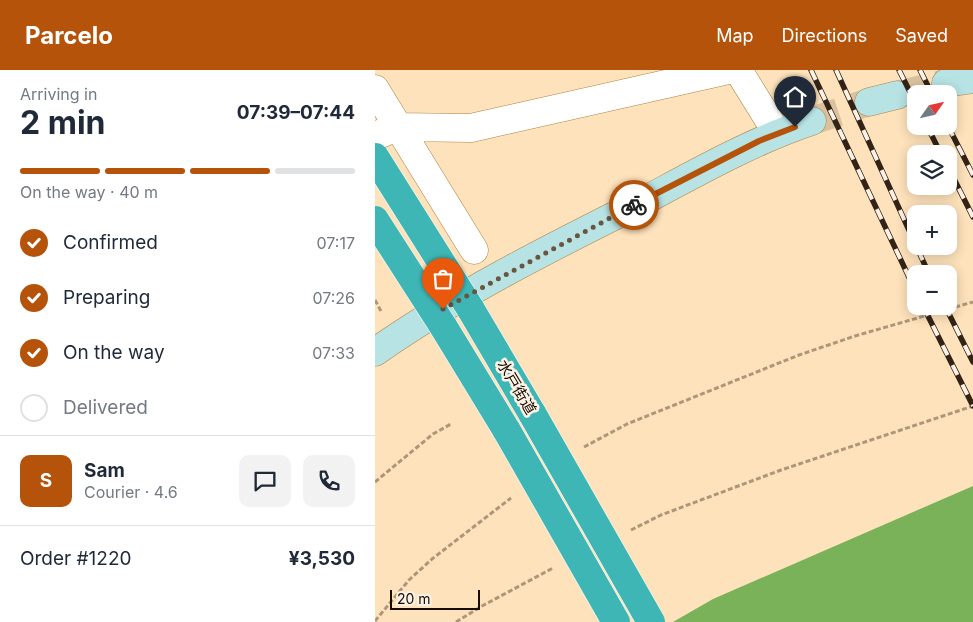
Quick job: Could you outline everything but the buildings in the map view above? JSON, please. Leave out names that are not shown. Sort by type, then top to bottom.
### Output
[{"type":"highway","name":"水戸街道","points":[[375,157],[470,308],[651,622]]},
{"type":"highway","name":"水戸街道","points":[[375,220],[507,430],[616,622]]},
{"type":"main road","points":[[946,83],[973,79]]},
{"type":"main road","points":[[869,102],[897,95]]},
{"type":"main road","points":[[375,352],[410,328],[493,280],[777,133],[812,120]]},
{"type":"street","points":[[386,131],[471,128],[728,70]]},
{"type":"street","points":[[738,70],[777,133]]},
{"type":"street","points":[[375,89],[386,131],[473,250]]},
{"type":"path","points":[[583,448],[627,424],[799,355],[855,336],[973,302]]},
{"type":"path","points":[[628,531],[661,515],[781,470],[973,406]]},
{"type":"path","points":[[375,482],[433,434],[451,424]]},
{"type":"path","points":[[375,621],[409,580],[432,559],[516,494]]},
{"type":"path","points":[[456,622],[555,567]]},
{"type":"shaded area","points":[[973,486],[973,622],[673,622],[713,599]]},
{"type":"tunnel","points":[[897,95],[946,83]]},
{"type":"tunnel","points":[[812,121],[869,102]]},
{"type":"railway","points":[[811,70],[907,273]]},
{"type":"railway","points":[[836,70],[925,265]]},
{"type":"railway","points":[[899,70],[907,86]]},
{"type":"railway","points":[[920,70],[928,85]]},
{"type":"railway","points":[[932,135],[936,145]]},
{"type":"railway","points":[[953,135],[973,175]]},
{"type":"railway","points":[[957,185],[973,217]]},
{"type":"railway","points":[[928,315],[973,406]]},
{"type":"railway","points":[[950,315],[973,362]]},
{"type":"way so far","points":[[443,309],[493,280],[634,205]]},
{"type":"route","points":[[634,205],[759,141],[795,127]]}]
